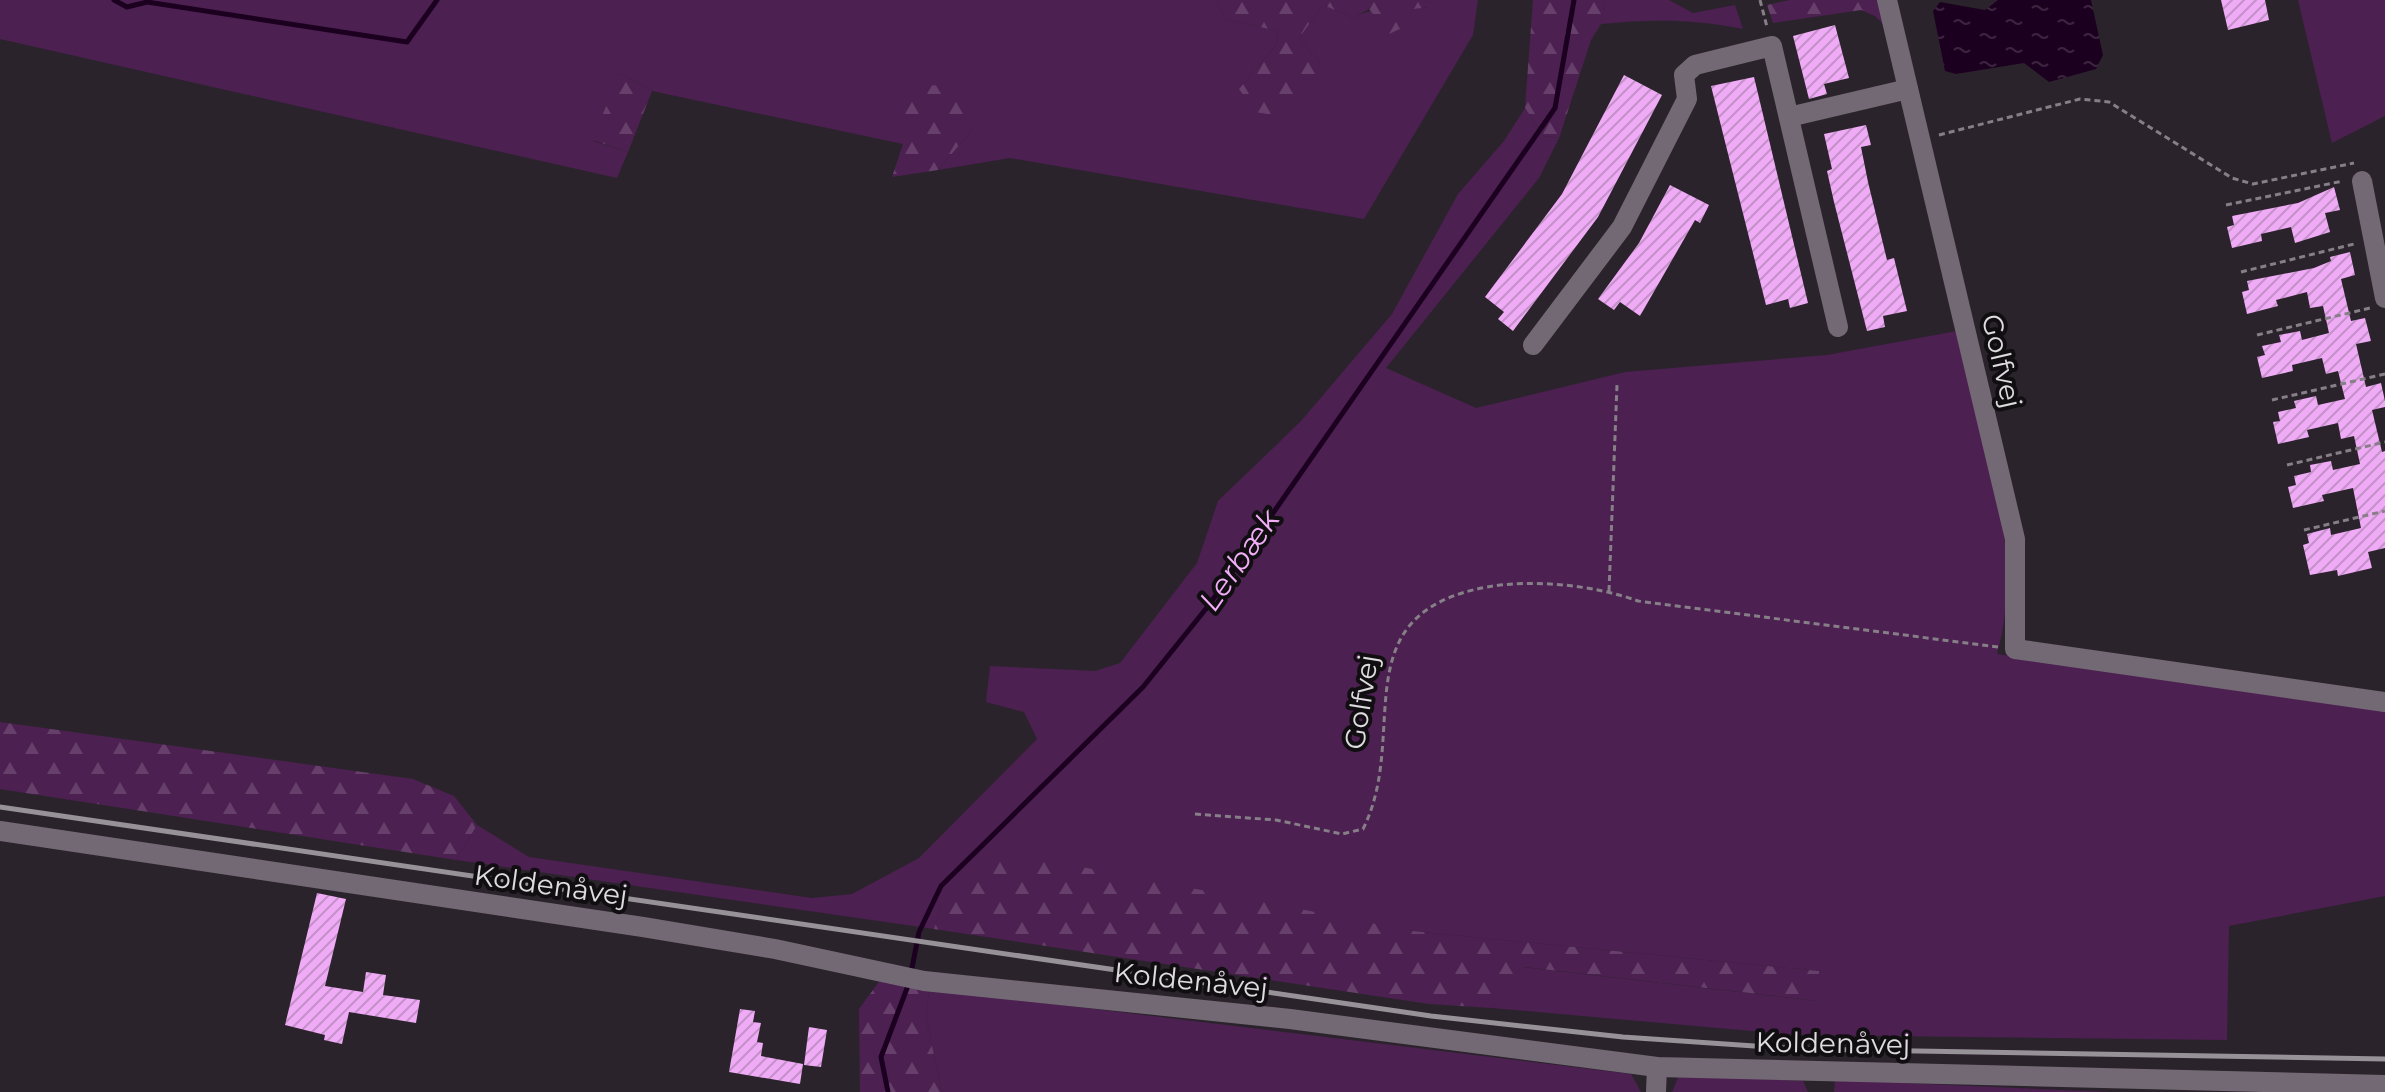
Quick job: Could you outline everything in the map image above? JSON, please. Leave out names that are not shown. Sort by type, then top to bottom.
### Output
[{"type":"street","name":"Golfvej","points":[[1887,0],[2015,539],[2015,649]]},
{"type":"street","points":[[1533,345],[1622,227],[1687,99],[1684,75],[1695,65],[1772,46],[1838,327]]},
{"type":"street","points":[[1789,117],[1908,89]]},
{"type":"street","points":[[2362,181],[2373,239],[2378,303]]},
{"type":"street","points":[[2015,649],[2385,702]]},
{"type":"street","name":"Koldenåvej","points":[[0,831],[643,927],[775,949],[924,981],[1290,1019],[1657,1067],[2385,1085]]},
{"type":"street","points":[[1656,1092],[1657,1067]]},
{"type":"path","points":[[1760,0],[1772,46]]},
{"type":"path","points":[[1920,140],[2080,99],[2096,98],[2109,102],[2232,178],[2253,184],[2353,163],[2358,166],[2362,181],[2337,181],[2226,205]]},
{"type":"path","points":[[2241,272],[2373,239]]},
{"type":"path","points":[[2257,335],[2378,303]]},
{"type":"path","points":[[2272,400],[2385,374]]},
{"type":"path","points":[[1609,591],[1617,385]]},
{"type":"path","points":[[2287,465],[2385,442]]},
{"type":"path","points":[[2304,530],[2385,511]]},
{"type":"path","name":"Golfvej","points":[[1195,814],[1276,820],[1342,834],[1363,829],[1374,806],[1392,661],[1404,631],[1425,608],[1448,595],[1507,584],[1609,591],[1638,601],[2015,649]]},
{"type":"green space","points":[[0,0],[1215,0],[1225,19],[1277,31],[1278,43],[1239,89],[1321,64],[1299,38],[1323,5],[1353,18],[1380,9],[1429,7],[1428,0],[1478,0],[1473,35],[1364,219],[1010,158],[938,170],[973,129],[903,144],[652,91],[620,73],[593,141],[628,152],[617,178],[0,39]]},
{"type":"green space","points":[[1215,0],[1428,0],[1430,7],[1405,10],[1402,28],[1389,34],[1369,9],[1353,18],[1323,5],[1299,38],[1321,64],[1324,81],[1279,116],[1255,112],[1239,89],[1278,43],[1277,31],[1225,19]]},
{"type":"green space","points":[[1533,0],[1605,0],[1601,24],[1591,40],[1559,138],[1544,136],[1525,108]]},
{"type":"green space","points":[[1605,0],[1669,0],[1693,13],[1735,5],[1743,29],[1672,21],[1601,24]]},
{"type":"green space","points":[[1790,0],[1879,0],[1887,28],[1875,16],[1861,10],[1773,23],[1767,5]]},
{"type":"green space","points":[[2298,0],[2385,0],[2385,116],[2332,143]]},
{"type":"green space","points":[[620,73],[652,91],[628,152],[592,140]]},
{"type":"green space","points":[[926,85],[947,86],[973,129],[938,170],[892,177],[903,144],[887,109]]},
{"type":"green space","points":[[1525,108],[1544,136],[1559,138],[1539,178],[1386,368],[1476,408],[1625,372],[1827,355],[1957,331],[1988,451],[2004,532],[2007,573],[2005,614],[1997,654],[2385,711],[2385,896],[2229,926],[2227,1040],[1797,1035],[1492,1008],[1522,967],[1818,1001],[1819,971],[1413,931],[942,904],[934,929],[456,860],[477,825],[529,857],[812,898],[852,894],[919,858],[1037,739],[1024,712],[986,702],[990,666],[1095,671],[1120,663],[1197,563],[1218,501],[1301,421],[1392,314],[1458,194],[1504,141]]},
{"type":"green space","points":[[0,722],[413,779],[454,796],[477,825],[456,860],[0,789]]},
{"type":"green space","points":[[999,851],[1413,931],[1819,971],[1819,1001],[1523,967],[1492,1008],[1429,1004],[934,929],[942,904]]},
{"type":"green space","points":[[881,979],[929,989],[926,1018],[942,1092],[860,1092],[859,1009]]},
{"type":"green space","points":[[929,989],[1631,1074],[1641,1092],[942,1092],[926,1018]]},
{"type":"green space","points":[[1679,1075],[1803,1081],[1808,1092],[1672,1092]]},
{"type":"green space","points":[[1835,1080],[2109,1092],[1834,1092]]},
{"type":"water","points":[[1998,0],[2091,0],[2103,55],[2096,69],[2049,82],[2024,63],[1956,74],[1945,71],[1933,11],[1940,2],[1985,10]]},
{"type":"building","points":[[2221,0],[2265,0],[2269,20],[2228,30]]},
{"type":"building","points":[[1835,25],[1849,78],[1824,84],[1827,94],[1809,99],[1793,36]]},
{"type":"building","points":[[1624,75],[1662,95],[1598,217],[1513,331],[1498,319],[1504,312],[1485,297],[1562,194]]},
{"type":"building","points":[[1754,77],[1808,303],[1790,308],[1788,299],[1766,305],[1711,86]]},
{"type":"building","points":[[1866,125],[1871,145],[1861,147],[1868,182],[1887,260],[1894,258],[1907,311],[1883,316],[1885,327],[1867,331],[1827,171],[1832,169],[1824,134]]},
{"type":"building","points":[[1670,185],[1709,205],[1700,223],[1695,220],[1640,316],[1620,302],[1614,310],[1598,299],[1639,243]]},
{"type":"building","points":[[2334,187],[2340,210],[2325,213],[2330,232],[2295,243],[2291,227],[2261,234],[2262,241],[2232,248],[2227,227],[2234,225],[2232,216],[2298,203]]},
{"type":"building","points":[[2350,252],[2355,275],[2341,279],[2351,321],[2365,318],[2371,341],[2356,344],[2366,387],[2381,383],[2385,401],[2385,407],[2372,410],[2382,452],[2385,451],[2385,548],[2368,552],[2372,568],[2338,576],[2337,570],[2310,575],[2303,545],[2309,543],[2307,534],[2330,528],[2331,535],[2361,528],[2353,488],[2322,495],[2324,501],[2293,508],[2288,487],[2296,485],[2294,476],[2311,472],[2310,465],[2331,461],[2333,470],[2360,464],[2354,436],[2341,439],[2338,423],[2307,430],[2309,437],[2278,444],[2273,422],[2280,421],[2278,412],[2296,408],[2294,401],[2316,396],[2318,405],[2345,399],[2338,371],[2326,374],[2322,358],[2292,365],[2293,371],[2262,378],[2257,357],[2265,355],[2262,346],[2281,342],[2279,335],[2300,331],[2302,340],[2329,333],[2323,306],[2310,308],[2307,292],[2276,300],[2278,306],[2247,314],[2242,292],[2249,290],[2247,281],[2314,268],[2331,261],[2330,257]]},
{"type":"building","points":[[317,893],[346,899],[325,986],[363,992],[366,972],[386,975],[383,995],[420,1000],[416,1023],[349,1012],[342,1044],[324,1040],[325,1035],[285,1025]]},
{"type":"building","points":[[740,1009],[755,1011],[753,1022],[761,1023],[757,1042],[763,1043],[761,1056],[803,1064],[800,1084],[729,1072]]},
{"type":"building","points":[[809,1027],[827,1030],[821,1067],[804,1065]]},
{"type":"waterway","points":[[114,0],[127,7],[147,2],[407,42],[437,0]]},
{"type":"waterway","name":"Lerbæk","points":[[911,973],[919,932],[941,886],[1143,687],[1209,605],[1555,108],[1574,0]]},
{"type":"waterway","name":"Lerbæk","points":[[888,1092],[881,1057],[909,983]]},
{"type":"railway","points":[[0,807],[1431,1016],[1623,1037],[1800,1049],[2385,1059]]}]
